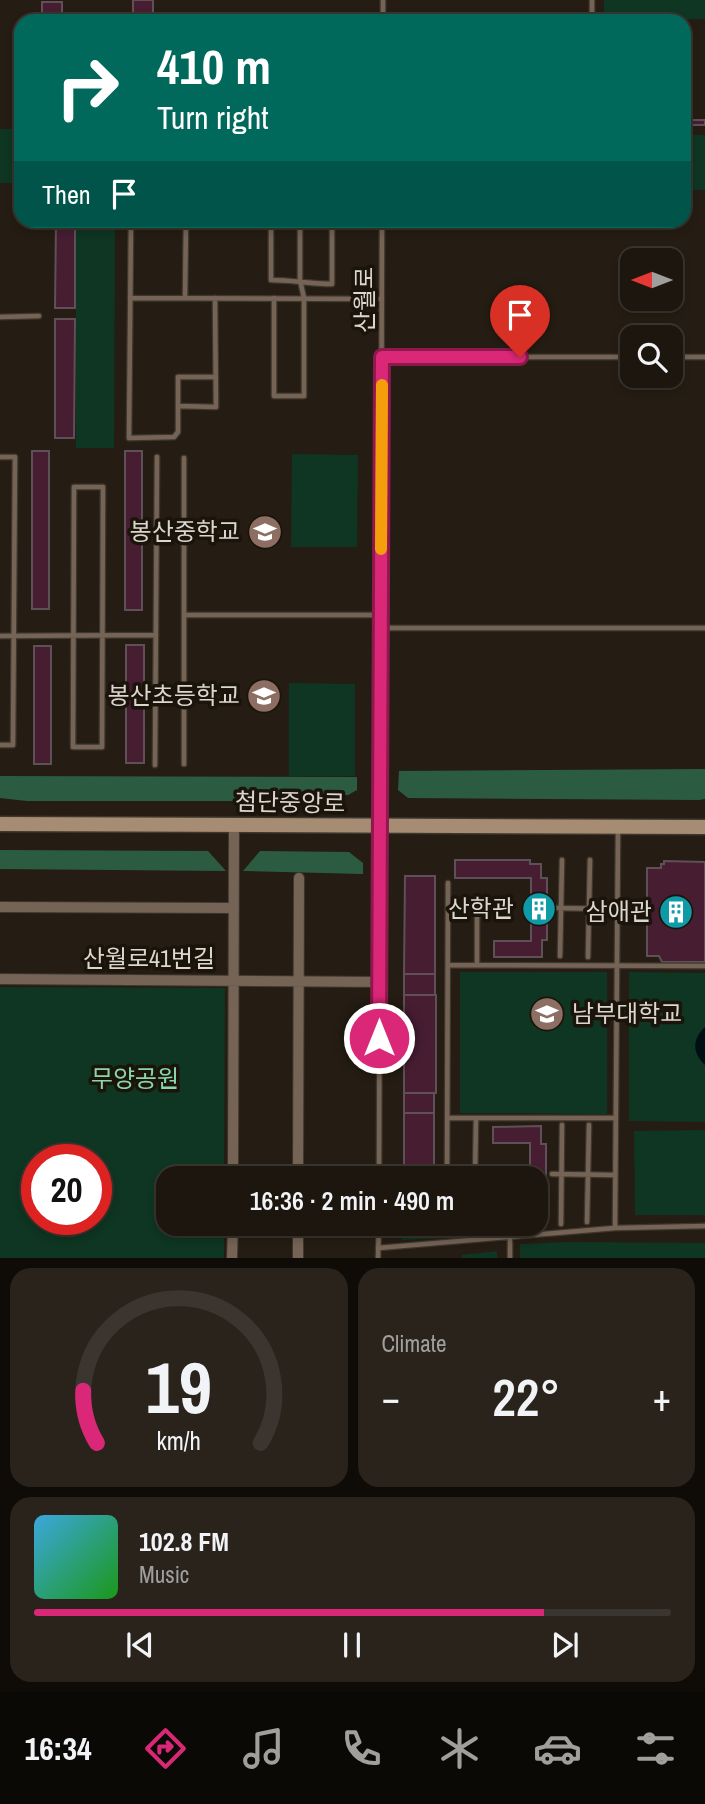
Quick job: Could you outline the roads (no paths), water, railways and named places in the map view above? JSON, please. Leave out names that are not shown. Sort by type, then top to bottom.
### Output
[{"type":"street","name":"첨단중앙로","points":[[0,824],[705,827]]},
{"type":"street","points":[[233,1166],[234,825]]},
{"type":"street","points":[[298,1166],[299,878]]},
{"type":"street","points":[[0,906],[233,908]]},
{"type":"street","name":"산월로41번길","points":[[0,979],[380,982]]},
{"type":"street","points":[[232,1258],[233,1236]]},
{"type":"street","points":[[298,1236],[298,1258]]},
{"type":"lane","points":[[131,228],[130,438],[174,437],[178,432],[178,377],[216,377]]},
{"type":"lane","points":[[185,298],[186,228]]},
{"type":"lane","points":[[271,228],[271,279],[300,280],[308,284],[332,284],[332,228]]},
{"type":"lane","points":[[274,298],[274,396],[304,396],[304,298],[300,280],[300,228]]},
{"type":"lane","name":"산월로","points":[[379,1166],[382,228]]},
{"type":"lane","points":[[130,298],[382,299]]},
{"type":"lane","points":[[178,406],[216,407],[215,298]]},
{"type":"lane","points":[[0,317],[39,316]]},
{"type":"lane","points":[[382,357],[620,357]]},
{"type":"lane","points":[[683,357],[705,357]]},
{"type":"lane","points":[[0,457],[15,457],[13,745],[0,745]]},
{"type":"lane","points":[[155,765],[157,457]]},
{"type":"lane","points":[[184,458],[184,764]]},
{"type":"lane","points":[[103,487],[102,747],[73,747],[74,635],[74,488],[103,487]]},
{"type":"lane","points":[[184,615],[381,615]]},
{"type":"lane","points":[[381,628],[705,628]]},
{"type":"lane","points":[[0,636],[156,635]]},
{"type":"lane","points":[[615,1228],[618,828]]},
{"type":"lane","points":[[560,956],[562,860]]},
{"type":"lane","points":[[588,957],[590,860]]},
{"type":"lane","points":[[447,1166],[448,883]]},
{"type":"lane","points":[[552,908],[617,909]]},
{"type":"lane","points":[[477,915],[477,965]]},
{"type":"lane","points":[[448,965],[705,966]]},
{"type":"lane","points":[[447,1118],[616,1118]]},
{"type":"lane","points":[[475,1166],[476,1118]]},
{"type":"lane","points":[[561,1224],[562,1125]]},
{"type":"lane","points":[[587,1222],[589,1125]]},
{"type":"lane","points":[[552,1174],[615,1175]]},
{"type":"lane","points":[[378,1248],[615,1228],[705,1226]]},
{"type":"lane","points":[[378,1236],[378,1258]]},
{"type":"lane","points":[[510,1237],[510,1258]]},
{"type":"place","name":"봉산중학교","points":[[265,532]]},
{"type":"place","name":"봉산초등학교","points":[[264,696]]},
{"type":"place","name":"산학관","points":[[539,909]]},
{"type":"place","name":"삼애관","points":[[676,912]]},
{"type":"place","name":"남부대학교","points":[[547,1014]]},
{"type":"park label","name":"무양공원","points":[[135,1079]]}]
